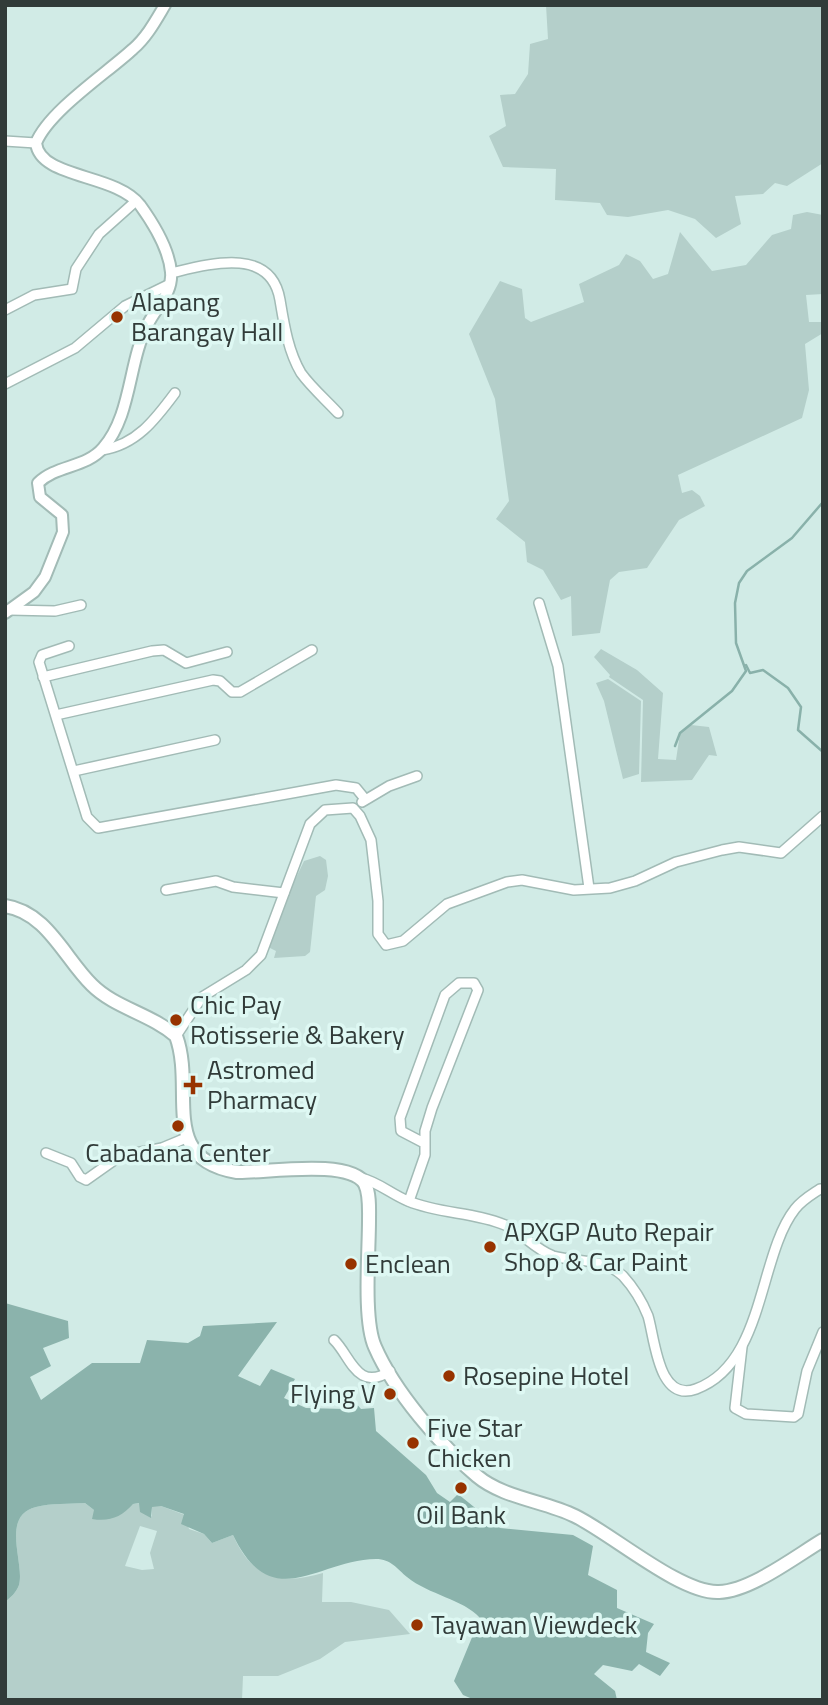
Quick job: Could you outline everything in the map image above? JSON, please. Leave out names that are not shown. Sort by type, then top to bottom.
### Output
[{"type":"highway","points":[[5,906],[25,913],[39,923],[99,991],[152,1019],[176,1036],[182,1069],[186,1138],[197,1156],[222,1170],[338,1170],[357,1177],[365,1184],[369,1210],[370,1326],[376,1349],[409,1402],[479,1478],[573,1515],[671,1575],[699,1588],[720,1592],[770,1572],[823,1539]]},
{"type":"main road","points":[[8,612],[41,584],[64,526],[62,515],[38,494],[38,483],[47,475],[90,459],[102,450],[126,397],[144,332],[171,278],[158,234],[136,201],[118,186],[47,163],[38,154],[36,144],[43,132],[93,81],[135,48],[165,5]]},
{"type":"street","points":[[5,141],[36,144]]},
{"type":"street","points":[[5,310],[34,295],[72,289],[76,269],[99,234],[136,201]]},
{"type":"street","points":[[5,384],[75,348],[125,306],[171,278],[243,262],[257,266],[270,275],[277,288],[287,336],[301,373],[338,413]]},
{"type":"street","points":[[102,450],[122,446],[138,436],[175,393]]},
{"type":"street","points":[[539,603],[558,666],[589,888]]},
{"type":"street","points":[[8,612],[55,611],[81,605]]},
{"type":"street","points":[[69,646],[40,657],[43,677],[87,817],[98,828],[336,785],[356,789],[365,799]]},
{"type":"street","points":[[43,677],[152,651],[164,650],[186,663],[227,652]]},
{"type":"street","points":[[56,715],[213,680],[218,680],[232,692],[240,692],[312,650]]},
{"type":"street","points":[[74,771],[215,740]]},
{"type":"street","points":[[176,1036],[202,997],[246,970],[261,955],[315,816],[325,810],[353,808],[365,799],[417,776]]},
{"type":"street","points":[[353,808],[367,828],[371,840],[378,901],[378,934],[387,945],[403,941],[447,904],[490,886],[522,880],[555,888],[622,886],[676,862],[739,847],[781,853],[823,816]]},
{"type":"street","points":[[166,890],[216,881],[233,887],[284,893]]},
{"type":"street","points":[[409,1201],[425,1155],[424,1143],[432,1108],[475,998],[478,987],[474,983],[459,983],[445,995],[400,1118],[401,1131],[424,1143]]},
{"type":"street","points":[[46,1153],[71,1163],[80,1177],[86,1180],[120,1156],[162,1148],[186,1138]]},
{"type":"street","points":[[357,1177],[371,1181],[409,1201],[455,1214],[495,1221],[551,1255],[598,1262],[620,1273],[639,1297],[661,1366],[673,1387],[690,1391],[701,1388],[729,1363],[740,1357]]},
{"type":"street","points":[[729,1363],[759,1309],[782,1233],[796,1208],[820,1189]]},
{"type":"street","points":[[743,1342],[734,1404],[738,1412],[796,1417],[812,1355],[823,1332]]},
{"type":"street","points":[[334,1340],[342,1349],[350,1367],[358,1373],[377,1377],[390,1371]]},
{"type":"shaded area","points":[[546,5],[823,5],[823,163],[787,186],[775,183],[763,194],[735,196],[741,224],[716,238],[695,219],[668,210],[628,217],[607,215],[600,203],[555,200],[556,169],[503,167],[489,136],[506,126],[500,95],[515,94],[528,74],[530,44],[548,39]]},
{"type":"shaded area","points":[[807,212],[823,215],[823,294],[806,295],[809,322],[823,322],[823,333],[805,344],[809,390],[802,418],[678,475],[682,493],[692,490],[700,496],[705,506],[679,520],[647,568],[619,572],[610,580],[600,633],[572,636],[571,596],[561,600],[543,570],[527,562],[525,542],[496,519],[509,501],[495,399],[469,334],[500,281],[522,289],[525,318],[531,322],[584,302],[579,284],[619,265],[626,254],[640,261],[653,279],[668,274],[680,232],[712,271],[746,265],[772,235],[791,229],[793,215]]},
{"type":"shaded area","points":[[601,649],[637,670],[663,693],[658,759],[676,760],[680,733],[691,725],[709,727],[717,756],[709,755],[692,780],[641,782],[643,700],[609,677],[594,657]]},
{"type":"shaded area","points":[[608,679],[641,701],[639,774],[623,779],[604,701],[596,683]]},
{"type":"shaded area","points":[[320,856],[326,860],[328,876],[325,890],[316,896],[310,952],[305,956],[274,958],[276,951],[268,947],[279,914],[304,861]]},
{"type":"shaded area","points":[[85,1503],[94,1510],[140,1503],[152,1517],[152,1506],[161,1506],[185,1515],[189,1529],[204,1534],[212,1543],[233,1535],[249,1560],[269,1575],[293,1578],[323,1573],[322,1602],[351,1602],[389,1610],[410,1634],[345,1642],[320,1659],[278,1676],[243,1676],[242,1700],[5,1700],[5,1602],[19,1585],[16,1530],[19,1520],[25,1512],[36,1507]],"holes":[[[140,1526],[157,1531],[150,1553],[154,1569],[142,1570],[125,1566]]]},
{"type":"green space","points":[[5,1303],[68,1321],[69,1338],[43,1348],[51,1366],[30,1377],[41,1400],[92,1363],[140,1363],[147,1340],[188,1343],[200,1336],[203,1326],[277,1322],[238,1376],[260,1386],[271,1369],[295,1379],[284,1398],[306,1408],[345,1409],[352,1399],[361,1409],[374,1408],[376,1431],[426,1475],[437,1493],[450,1502],[458,1494],[500,1528],[573,1535],[593,1546],[588,1575],[617,1590],[617,1608],[654,1624],[648,1633],[646,1652],[670,1663],[660,1676],[639,1664],[632,1671],[603,1665],[594,1674],[615,1691],[617,1700],[475,1700],[463,1695],[454,1681],[480,1618],[465,1606],[416,1583],[381,1559],[355,1562],[297,1578],[280,1578],[264,1573],[248,1559],[233,1535],[212,1543],[204,1534],[181,1524],[184,1514],[161,1506],[152,1507],[151,1518],[140,1512],[139,1503],[104,1520],[92,1519],[94,1510],[85,1503],[54,1504],[25,1512],[16,1530],[19,1585],[5,1602]]},
{"type":"waterway","points":[[675,746],[680,733],[732,691],[746,671],[736,643],[735,603],[739,583],[747,571],[792,538],[823,502]]},
{"type":"waterway","points":[[746,665],[750,673],[763,670],[788,688],[801,707],[798,730],[823,752]]},
{"type":"place","name":"Alapang Barangay Hall","points":[[117,317]]},
{"type":"place","name":"Chic Pay Rotisserie & Bakery","points":[[176,1020]]},
{"type":"place","name":"Astromed Pharmacy","points":[[193,1085]]},
{"type":"place","name":"Cabadana Center","points":[[178,1126]]},
{"type":"place","name":"APXGP Auto Repair Shop & Car Paint","points":[[490,1247]]},
{"type":"place","name":"Enclean","points":[[351,1264]]},
{"type":"place","name":"Rosepine Hotel","points":[[449,1376]]},
{"type":"place","name":"Flying V","points":[[390,1394]]},
{"type":"place","name":"Five Star Chicken","points":[[413,1443]]},
{"type":"place","name":"Oil Bank","points":[[461,1488]]},
{"type":"place","name":"Tayawan Viewdeck","points":[[417,1625]]}]
